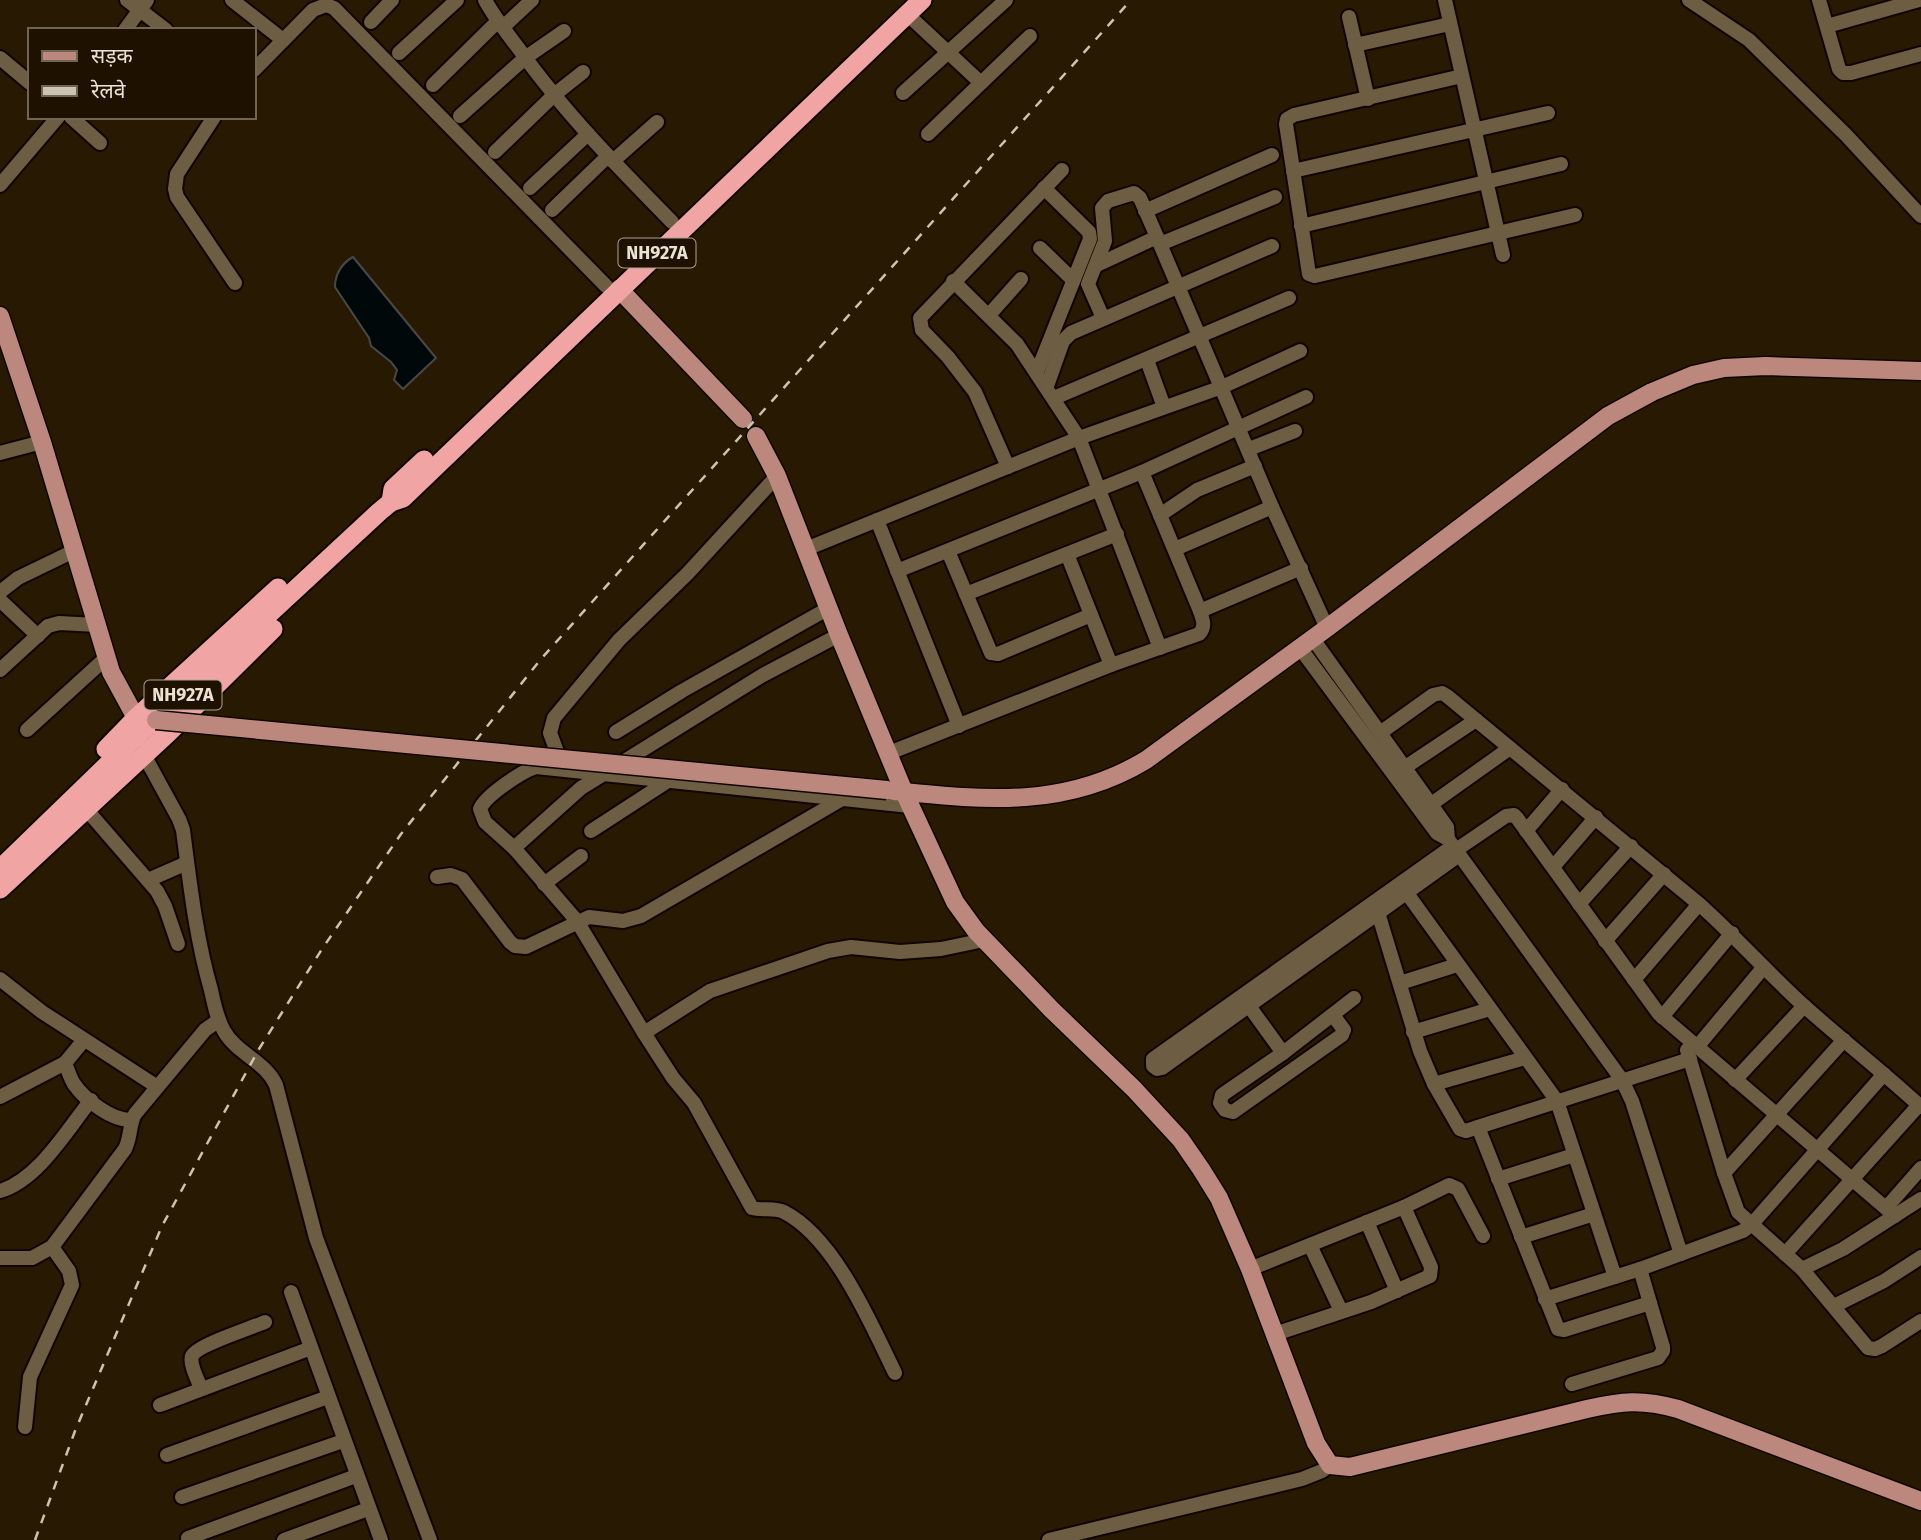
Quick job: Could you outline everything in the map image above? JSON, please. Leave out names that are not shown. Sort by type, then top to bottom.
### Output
[{"type":"highway","name":"NH927A","points":[[612,287],[672,222],[911,5]]},
{"type":"highway","name":"NH927A","points":[[0,869],[379,512],[393,489],[911,5]]},
{"type":"highway","points":[[0,852],[136,718],[357,516],[379,512],[372,533],[144,755],[0,889]]},
{"type":"main road","points":[[612,287],[743,419]]},
{"type":"main road","points":[[0,316],[76,550],[107,657],[120,691],[136,718]]},
{"type":"main road","points":[[156,720],[900,796],[1011,799],[1039,797],[1100,784],[1146,760],[1313,639],[1608,416],[1652,392],[1693,375],[1745,366],[1921,371]]},
{"type":"main road","points":[[755,436],[778,476],[839,635],[889,753],[900,796],[956,902],[984,940],[1134,1089],[1181,1140],[1219,1198],[1250,1269],[1316,1443],[1330,1465],[1350,1467],[1620,1401],[1637,1401],[1678,1409],[1921,1501]]},
{"type":"street","points":[[127,0],[143,5],[164,28]]},
{"type":"street","points":[[232,0],[283,40]]},
{"type":"street","points":[[371,22],[391,0]]},
{"type":"street","points":[[399,53],[457,0]]},
{"type":"street","points":[[485,0],[554,95],[587,134],[672,222]]},
{"type":"street","points":[[433,85],[500,24],[532,0]]},
{"type":"street","points":[[903,93],[1006,0]]},
{"type":"street","points":[[1445,0],[1503,255]]},
{"type":"street","points":[[1689,0],[1749,40],[1846,135],[1921,216]]},
{"type":"street","points":[[1819,0],[1839,69],[1843,73],[1921,54]]},
{"type":"street","points":[[1826,26],[1919,0]]},
{"type":"street","points":[[126,28],[143,5]]},
{"type":"street","points":[[256,68],[313,5],[326,5],[341,12],[526,207],[612,287]]},
{"type":"street","points":[[911,5],[949,53],[981,83]]},
{"type":"street","points":[[1349,17],[1368,99]]},
{"type":"street","points":[[1355,45],[1450,24]]},
{"type":"street","points":[[460,116],[525,58],[564,31]]},
{"type":"street","points":[[928,134],[1030,36]]},
{"type":"street","points":[[0,58],[28,81]]},
{"type":"street","points":[[495,152],[554,95],[583,72]]},
{"type":"street","points":[[1462,76],[1294,115],[1287,119],[1309,274],[1315,276],[1575,215]]},
{"type":"street","points":[[1293,172],[1548,113]]},
{"type":"street","points":[[0,185],[56,119]]},
{"type":"street","points":[[73,119],[100,143]]},
{"type":"street","points":[[213,119],[177,174],[175,188],[177,197],[236,283]]},
{"type":"street","points":[[552,209],[657,122]]},
{"type":"street","points":[[530,188],[587,134]]},
{"type":"street","points":[[1145,211],[1272,155]]},
{"type":"street","points":[[1301,226],[1560,164]]},
{"type":"street","points":[[1008,467],[975,392],[920,327],[920,318],[1062,170]]},
{"type":"street","points":[[1037,372],[1090,239],[1090,234],[1044,188]]},
{"type":"street","points":[[1103,318],[1088,284],[1106,236],[1101,212],[1104,205],[1134,193],[1140,198],[1272,507],[1301,568],[1313,639],[1437,833],[1454,848],[1622,1080],[1632,1101],[1681,1254]]},
{"type":"street","points":[[1097,265],[1275,197]]},
{"type":"street","points":[[1050,392],[1066,336],[1272,246]]},
{"type":"street","points":[[1040,248],[1072,279]]},
{"type":"street","points":[[989,315],[1021,279]]},
{"type":"street","points":[[953,281],[1017,344],[1079,438],[1160,648]]},
{"type":"street","points":[[1050,392],[1147,360],[1289,298]]},
{"type":"street","points":[[806,549],[1079,438],[1222,387],[1300,351]]},
{"type":"street","points":[[1147,360],[1164,407]]},
{"type":"street","points":[[897,571],[1100,490],[1306,397]]},
{"type":"street","points":[[1249,449],[1295,431]]},
{"type":"street","points":[[0,453],[42,442]]},
{"type":"street","points":[[1160,515],[1197,491],[1255,466]]},
{"type":"street","points":[[889,753],[1111,665],[1199,634],[1203,627],[1200,611],[1142,472]]},
{"type":"street","points":[[564,769],[550,733],[554,719],[619,640],[688,573],[778,476]]},
{"type":"street","points":[[1175,549],[1272,507]]},
{"type":"street","points":[[877,520],[959,726]]},
{"type":"street","points":[[966,594],[1116,534]]},
{"type":"street","points":[[0,592],[32,571],[76,550]]},
{"type":"street","points":[[948,551],[989,650],[995,654],[1091,615]]},
{"type":"street","points":[[1067,554],[1111,665]]},
{"type":"street","points":[[1200,611],[1301,568]]},
{"type":"street","points":[[0,600],[38,636]]},
{"type":"street","points":[[615,733],[682,691],[829,608]]},
{"type":"street","points":[[0,670],[48,626],[59,623],[97,625]]},
{"type":"street","points":[[514,848],[581,788],[764,675],[839,635]]},
{"type":"street","points":[[1313,639],[1447,827],[1454,848]]},
{"type":"street","points":[[27,730],[107,657]]},
{"type":"street","points":[[1380,733],[1438,693],[1447,696],[1699,904],[1732,933],[1763,968],[1804,1006],[1920,1106],[1785,1254]]},
{"type":"street","points":[[1404,768],[1476,720]]},
{"type":"street","points":[[1430,805],[1510,748]]},
{"type":"street","points":[[144,755],[179,819],[204,964],[219,1020],[232,1043],[263,1066],[276,1085],[316,1238],[430,1540]]},
{"type":"street","points":[[895,1373],[866,1313],[825,1248],[811,1231],[784,1212],[752,1208],[694,1103],[673,1078],[644,1033],[577,921],[514,848],[481,816],[482,803],[531,768],[605,773],[842,799],[900,796]]},
{"type":"street","points":[[591,831],[668,781]]},
{"type":"street","points":[[1526,831],[1562,789]]},
{"type":"street","points":[[437,877],[451,875],[462,879],[514,946],[526,947],[589,917],[623,920],[641,916],[842,799]]},
{"type":"street","points":[[86,809],[162,898],[178,944]]},
{"type":"street","points":[[1377,907],[1153,1059],[1153,1066],[1162,1068],[1249,1006],[1454,848],[1506,816],[1517,818],[1634,981],[1662,1017],[1683,1035],[1693,1053],[1724,1173],[1738,1212],[1802,1269],[1865,1346],[1872,1349],[1882,1346],[1921,1321]]},
{"type":"street","points":[[1553,867],[1596,817]]},
{"type":"street","points":[[1579,904],[1631,846]]},
{"type":"street","points":[[544,884],[581,856]]},
{"type":"street","points":[[148,880],[187,863]]},
{"type":"street","points":[[1605,942],[1664,874]]},
{"type":"street","points":[[1403,888],[1557,1101],[1615,1277]]},
{"type":"street","points":[[1634,981],[1699,904]]},
{"type":"street","points":[[1377,907],[1413,1032],[1434,1084],[1460,1129],[1465,1131],[1622,1080],[1693,1053],[1763,968]]},
{"type":"street","points":[[1662,1017],[1732,933]]},
{"type":"street","points":[[644,1033],[710,991],[828,951],[851,947],[900,952],[941,949],[984,940]]},
{"type":"street","points":[[1400,983],[1457,965]]},
{"type":"street","points":[[0,979],[42,1012],[156,1086]]},
{"type":"street","points":[[1333,1015],[1344,1030],[1342,1035],[1233,1112],[1225,1110],[1220,1103],[1222,1096],[1354,998]]},
{"type":"street","points":[[1249,1006],[1283,1053]]},
{"type":"street","points":[[1735,1080],[1804,1006]]},
{"type":"street","points":[[1413,1032],[1490,1009]]},
{"type":"street","points":[[0,1258],[32,1258],[52,1247],[125,1149],[131,1134],[132,1120],[156,1086],[205,1030],[219,1020]]},
{"type":"street","points":[[0,1097],[65,1063],[84,1040]]},
{"type":"street","points":[[1724,1173],[1844,1040]]},
{"type":"street","points":[[1693,1053],[1735,1080],[1890,1212]]},
{"type":"street","points":[[1434,1084],[1525,1058]]},
{"type":"street","points":[[65,1063],[75,1086],[91,1100],[114,1117],[132,1120]]},
{"type":"street","points":[[1545,1299],[1733,1236],[1752,1224],[1884,1074]]},
{"type":"street","points":[[0,1191],[17,1185],[30,1175],[91,1100]]},
{"type":"street","points":[[1478,1128],[1556,1327],[1561,1331],[1650,1303]]},
{"type":"street","points":[[1498,1179],[1574,1155]]},
{"type":"street","points":[[1890,1212],[1921,1168]]},
{"type":"street","points":[[1250,1269],[1404,1207],[1443,1187],[1454,1186],[1458,1189],[1483,1236]]},
{"type":"street","points":[[1802,1269],[1843,1249],[1890,1212],[1921,1199]]},
{"type":"street","points":[[1275,1334],[1396,1291],[1430,1276],[1432,1270],[1404,1207]]},
{"type":"street","points":[[1521,1237],[1594,1214]]},
{"type":"street","points":[[1367,1222],[1396,1291]]},
{"type":"street","points":[[1310,1245],[1341,1311]]},
{"type":"street","points":[[25,1427],[27,1387],[32,1370],[72,1285],[69,1271],[52,1247]]},
{"type":"street","points":[[1834,1306],[1884,1281],[1921,1258]]},
{"type":"street","points":[[1572,1384],[1662,1355],[1663,1347],[1640,1269]]},
{"type":"street","points":[[291,1292],[380,1540]]},
{"type":"street","points":[[201,1390],[192,1360],[194,1354],[206,1346],[265,1322]]},
{"type":"street","points":[[160,1405],[311,1348]]},
{"type":"street","points":[[167,1455],[328,1397]]},
{"type":"street","points":[[182,1497],[343,1441]]},
{"type":"street","points":[[1049,1540],[1303,1479],[1330,1465]]},
{"type":"street","points":[[188,1538],[356,1476]]},
{"type":"street","points":[[284,1540],[368,1508]]},
{"type":"shaded area","points":[[353,257],[436,358],[403,389],[394,380],[397,370],[371,346],[369,338],[335,287],[340,269]]},
{"type":"railway","points":[[35,1540],[75,1431],[162,1226],[259,1049],[322,949],[401,834],[541,659],[1131,0]]}]
